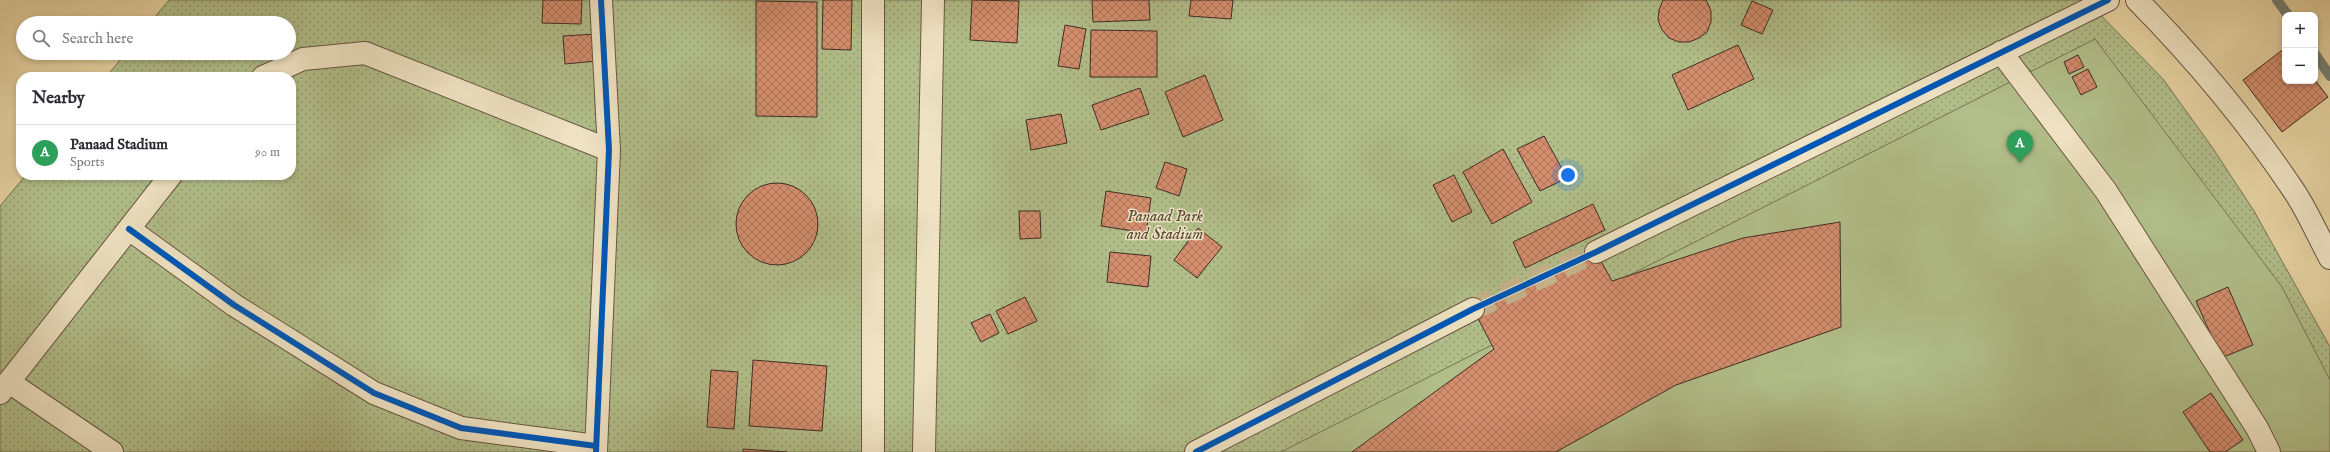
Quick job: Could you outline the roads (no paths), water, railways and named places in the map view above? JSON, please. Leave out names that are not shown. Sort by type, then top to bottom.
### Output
[{"type":"street","points":[[129,229],[234,305],[374,393],[461,428],[596,449],[609,150],[601,0]]},
{"type":"street","points":[[873,0],[873,452]]},
{"type":"street","points":[[924,452],[933,0]]},
{"type":"street","points":[[1596,252],[2108,0]]},
{"type":"street","points":[[2137,0],[2188,53],[2247,124],[2295,192],[2330,258]]},
{"type":"street","points":[[2001,52],[2106,191],[2257,428],[2269,452]]},
{"type":"street","points":[[275,72],[303,59],[365,53],[609,150]]},
{"type":"street","points":[[112,452],[5,388],[167,180]]},
{"type":"street","points":[[1196,452],[1473,309]]},
{"type":"waterway","points":[[2277,0],[2286,12]]},
{"type":"waterway","points":[[2318,58],[2330,76]]},
{"type":"tunnel","points":[[1473,309],[1596,252]]},
{"type":"place","name":"Panaad Stadium","points":[[2020,163]]},
{"type":"park label","name":"Panaad Park and Stadium","points":[[1165,226]]}]
